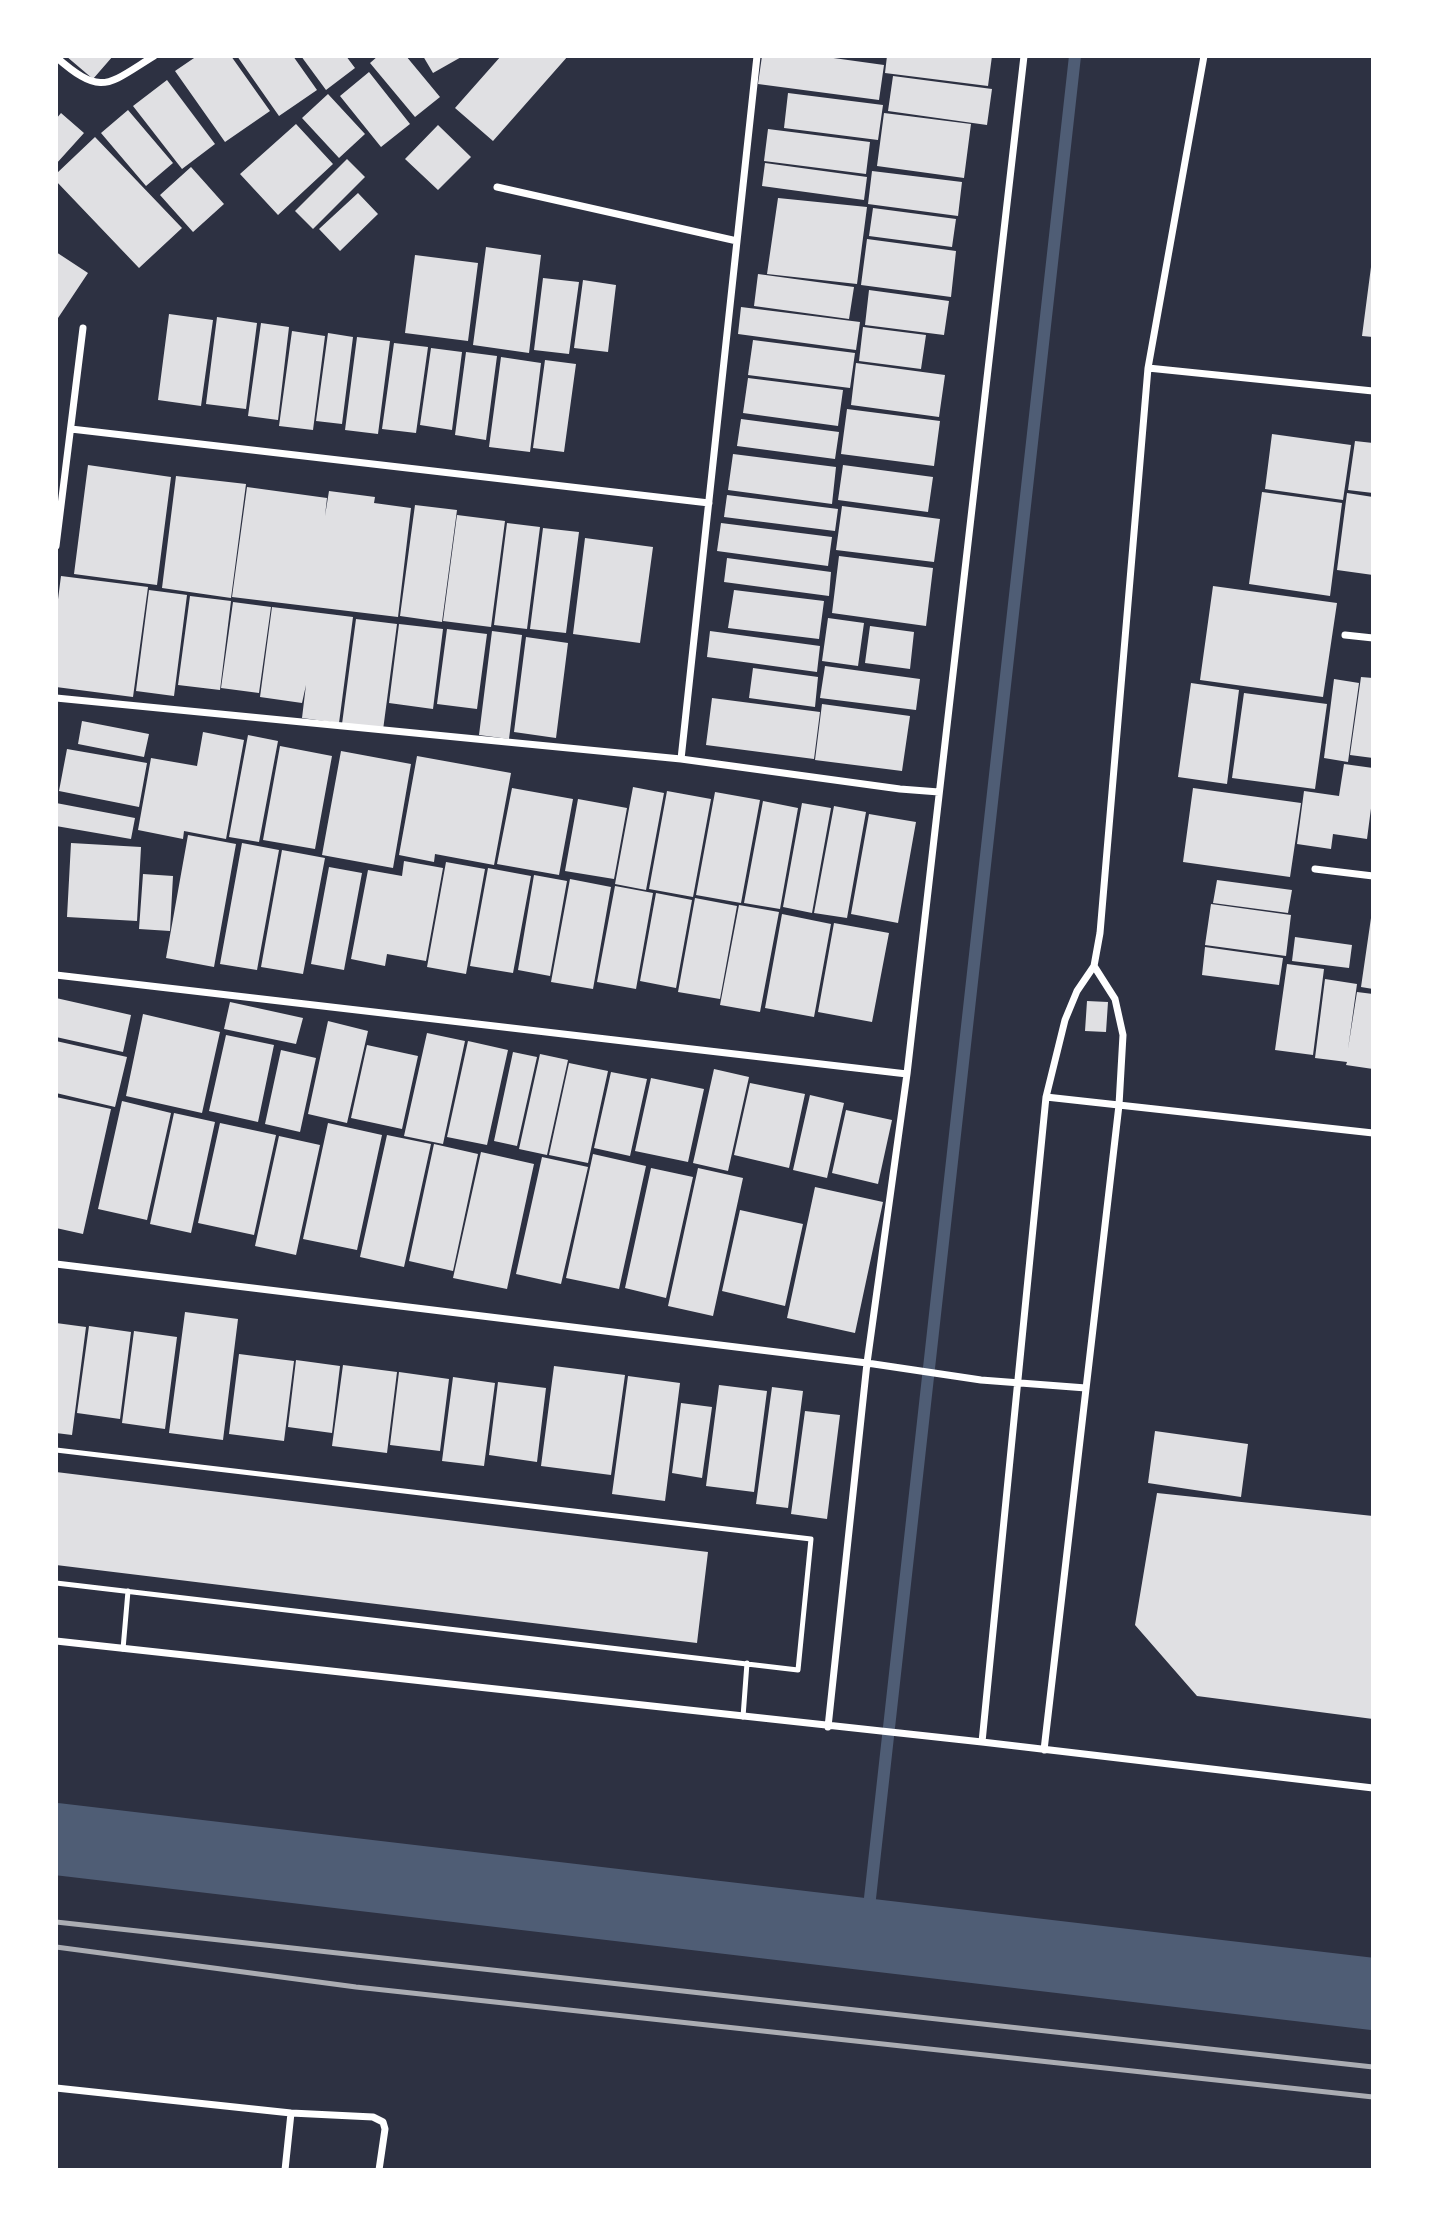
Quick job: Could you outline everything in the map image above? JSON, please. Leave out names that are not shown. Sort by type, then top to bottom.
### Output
[{"type":"street","points":[[56,57],[78,77],[101,83],[115,80],[155,56]]},
{"type":"street","points":[[681,759],[757,56]]},
{"type":"street","points":[[828,1727],[907,1074],[1024,56]]},
{"type":"street","points":[[982,1742],[1046,1097],[1065,1020],[1077,991],[1094,966],[1100,933],[1148,368],[1204,56]]},
{"type":"street","points":[[497,187],[737,241]]},
{"type":"street","points":[[56,546],[83,328]]},
{"type":"street","points":[[1148,368],[1373,391]]},
{"type":"street","points":[[71,429],[709,503]]},
{"type":"street","points":[[1345,635],[1373,638]]},
{"type":"street","points":[[56,698],[681,759],[939,792]]},
{"type":"street","points":[[1315,869],[1373,876]]},
{"type":"street","points":[[1044,1750],[1119,1105],[1123,1035],[1115,999],[1094,966]]},
{"type":"street","points":[[56,975],[907,1074]]},
{"type":"street","points":[[1046,1097],[1373,1133]]},
{"type":"street","points":[[56,1264],[981,1380],[1086,1388]]},
{"type":"street","points":[[56,1641],[982,1742],[1373,1788]]},
{"type":"street","points":[[56,2088],[291,2113],[373,2117],[379,2119],[385,2129],[379,2170]]},
{"type":"street","points":[[285,2170],[291,2113]]},
{"type":"lane","points":[[56,1450],[811,1539],[798,1670],[56,1583]]},
{"type":"lane","points":[[123,1649],[128,1591]]},
{"type":"lane","points":[[743,1717],[747,1663]]},
{"type":"building","points":[[66,56],[113,56],[93,79]]},
{"type":"building","points":[[197,56],[231,56],[270,111],[225,142],[175,71]]},
{"type":"building","points":[[237,56],[293,56],[317,90],[279,116]]},
{"type":"building","points":[[301,56],[346,56],[355,68],[326,90]]},
{"type":"building","points":[[378,56],[406,56],[440,97],[415,117],[370,63]]},
{"type":"building","points":[[423,56],[463,56],[433,73]]},
{"type":"building","points":[[501,56],[568,56],[493,141],[455,108]]},
{"type":"building","points":[[762,56],[819,56],[884,65],[879,100],[758,84]]},
{"type":"building","points":[[887,56],[992,56],[988,86],[885,73]]},
{"type":"building","points":[[369,72],[410,124],[381,147],[340,96]]},
{"type":"building","points":[[893,76],[992,89],[987,125],[888,111]]},
{"type":"building","points":[[167,80],[215,144],[182,169],[133,106]]},
{"type":"building","points":[[788,93],[883,105],[878,140],[784,128]]},
{"type":"building","points":[[328,94],[365,134],[339,158],[302,118]]},
{"type":"building","points":[[128,110],[173,163],[146,186],[101,133]]},
{"type":"building","points":[[61,113],[84,133],[56,164],[56,119]]},
{"type":"building","points":[[884,113],[971,124],[964,178],[877,166]]},
{"type":"building","points":[[296,124],[333,164],[278,215],[240,174]]},
{"type":"building","points":[[438,125],[471,157],[438,190],[405,159]]},
{"type":"building","points":[[768,129],[870,142],[866,174],[764,161]]},
{"type":"building","points":[[95,137],[182,228],[139,268],[56,181],[56,174]]},
{"type":"building","points":[[347,159],[365,177],[313,229],[295,211]]},
{"type":"building","points":[[765,163],[867,177],[864,200],[762,186]]},
{"type":"building","points":[[191,167],[224,204],[193,232],[160,195]]},
{"type":"building","points":[[872,171],[962,182],[958,216],[868,204]]},
{"type":"building","points":[[358,193],[378,214],[340,251],[319,229]]},
{"type":"building","points":[[778,198],[867,207],[857,284],[767,274]]},
{"type":"building","points":[[873,208],[956,219],[952,247],[869,236]]},
{"type":"building","points":[[867,239],[956,251],[951,297],[861,285]]},
{"type":"building","points":[[486,247],[541,255],[529,353],[473,345]]},
{"type":"building","points":[[56,252],[88,273],[56,321]]},
{"type":"building","points":[[415,255],[478,263],[468,341],[405,333]]},
{"type":"building","points":[[1373,267],[1373,337],[1362,336]]},
{"type":"building","points":[[758,274],[854,287],[849,319],[754,306]]},
{"type":"building","points":[[543,278],[579,282],[569,354],[534,350]]},
{"type":"building","points":[[583,280],[616,285],[608,352],[574,348]]},
{"type":"building","points":[[869,290],[949,301],[944,335],[865,325]]},
{"type":"building","points":[[741,307],[860,322],[856,350],[738,334]]},
{"type":"building","points":[[169,314],[213,320],[201,406],[158,400]]},
{"type":"building","points":[[217,317],[257,323],[246,409],[206,404]]},
{"type":"building","points":[[261,323],[289,327],[278,420],[248,416]]},
{"type":"building","points":[[863,327],[926,335],[921,369],[859,361]]},
{"type":"building","points":[[292,331],[325,336],[313,430],[279,426]]},
{"type":"building","points":[[328,333],[353,337],[342,424],[316,421]]},
{"type":"building","points":[[357,337],[390,341],[378,434],[345,430]]},
{"type":"building","points":[[753,340],[855,353],[850,388],[748,375]]},
{"type":"building","points":[[394,343],[428,347],[416,433],[382,429]]},
{"type":"building","points":[[431,348],[462,352],[452,430],[420,425]]},
{"type":"building","points":[[466,352],[497,356],[486,440],[455,435]]},
{"type":"building","points":[[501,357],[541,363],[530,452],[489,447]]},
{"type":"building","points":[[545,360],[576,364],[564,452],[533,448]]},
{"type":"building","points":[[856,363],[945,375],[939,417],[851,405]]},
{"type":"building","points":[[748,378],[843,390],[838,426],[743,413]]},
{"type":"building","points":[[847,409],[940,421],[934,466],[841,454]]},
{"type":"building","points":[[741,419],[839,432],[835,459],[737,446]]},
{"type":"building","points":[[1272,434],[1351,445],[1343,500],[1265,489]]},
{"type":"building","points":[[1355,441],[1373,443],[1373,493],[1348,490]]},
{"type":"building","points":[[733,454],[836,467],[832,504],[728,490]]},
{"type":"building","points":[[88,465],[171,477],[157,585],[74,574]]},
{"type":"building","points":[[843,465],[933,477],[928,512],[838,500]]},
{"type":"building","points":[[176,476],[246,484],[231,598],[162,588]]},
{"type":"building","points":[[247,487],[327,498],[325,516],[329,491],[375,497],[374,503],[411,508],[398,617],[232,597]]},
{"type":"building","points":[[1262,492],[1342,503],[1330,596],[1249,584]]},
{"type":"building","points":[[1347,493],[1373,497],[1373,575],[1337,570]]},
{"type":"building","points":[[727,495],[838,509],[835,531],[724,517]]},
{"type":"building","points":[[415,505],[457,510],[442,622],[400,616]]},
{"type":"building","points":[[842,506],[940,519],[934,562],[836,550]]},
{"type":"building","points":[[457,515],[505,521],[491,627],[443,621]]},
{"type":"building","points":[[507,523],[540,527],[527,629],[494,625]]},
{"type":"building","points":[[721,523],[832,537],[828,566],[717,551]]},
{"type":"building","points":[[543,528],[579,532],[566,633],[530,629]]},
{"type":"building","points":[[585,538],[653,547],[640,643],[573,634]]},
{"type":"building","points":[[839,556],[933,568],[926,626],[832,613]]},
{"type":"building","points":[[727,558],[831,572],[829,596],[724,582]]},
{"type":"building","points":[[61,576],[148,587],[133,697],[56,687],[56,615]]},
{"type":"building","points":[[1213,586],[1337,603],[1323,697],[1200,680]]},
{"type":"building","points":[[149,590],[187,595],[174,696],[136,691]]},
{"type":"building","points":[[734,590],[824,601],[819,639],[728,628]]},
{"type":"building","points":[[190,596],[231,601],[220,690],[178,685]]},
{"type":"building","points":[[233,602],[271,607],[259,693],[221,688]]},
{"type":"building","points":[[272,607],[353,617],[339,723],[302,718],[306,685],[302,703],[260,697]]},
{"type":"building","points":[[828,618],[864,623],[858,666],[822,661]]},
{"type":"building","points":[[356,619],[397,624],[383,730],[342,724]]},
{"type":"building","points":[[399,624],[443,629],[433,709],[389,703]]},
{"type":"building","points":[[870,626],[914,632],[910,669],[865,663]]},
{"type":"building","points":[[447,629],[487,634],[477,709],[437,704]]},
{"type":"building","points":[[492,631],[522,635],[509,739],[479,735]]},
{"type":"building","points":[[710,631],[820,646],[817,672],[707,657]]},
{"type":"building","points":[[526,637],[568,643],[556,738],[514,732]]},
{"type":"building","points":[[825,666],[920,679],[916,710],[820,698]]},
{"type":"building","points":[[753,668],[818,677],[815,707],[749,698]]},
{"type":"building","points":[[1361,677],[1373,678],[1373,758],[1350,755]]},
{"type":"building","points":[[1334,679],[1359,683],[1348,762],[1324,758]]},
{"type":"building","points":[[1191,683],[1239,690],[1227,784],[1178,777]]},
{"type":"building","points":[[1244,693],[1327,704],[1315,789],[1232,778]]},
{"type":"building","points":[[712,698],[820,712],[814,759],[706,745]]},
{"type":"building","points":[[822,704],[910,716],[902,771],[815,760]]},
{"type":"building","points":[[82,721],[149,734],[144,757],[78,744]]},
{"type":"building","points":[[203,732],[244,740],[226,839],[184,831],[183,839],[138,830],[151,758],[197,766]]},
{"type":"building","points":[[248,735],[278,741],[259,842],[229,837]]},
{"type":"building","points":[[280,746],[332,756],[315,849],[263,840]]},
{"type":"building","points":[[67,749],[147,763],[139,807],[59,791]]},
{"type":"building","points":[[341,751],[411,764],[393,868],[322,855]]},
{"type":"building","points":[[417,756],[511,773],[494,865],[435,854],[434,862],[399,855]]},
{"type":"building","points":[[1344,764],[1373,768],[1373,793],[1367,839],[1333,834],[1331,849],[1297,844],[1304,791],[1339,796]]},
{"type":"building","points":[[633,787],[664,793],[646,890],[615,884]]},
{"type":"building","points":[[512,788],[573,799],[559,875],[497,864]]},
{"type":"building","points":[[1193,788],[1301,803],[1290,877],[1183,862]]},
{"type":"building","points":[[667,791],[711,799],[693,897],[649,889]]},
{"type":"building","points":[[715,792],[760,800],[741,903],[696,895]]},
{"type":"building","points":[[578,799],[627,808],[614,879],[565,871]]},
{"type":"building","points":[[763,801],[798,808],[780,909],[744,903]]},
{"type":"building","points":[[56,803],[135,818],[131,839],[56,826]]},
{"type":"building","points":[[802,803],[831,808],[812,913],[783,907]]},
{"type":"building","points":[[834,806],[866,812],[847,918],[814,913]]},
{"type":"building","points":[[869,814],[916,822],[898,923],[851,914]]},
{"type":"building","points":[[188,835],[236,844],[214,967],[166,958]]},
{"type":"building","points":[[71,843],[141,847],[137,921],[67,917]]},
{"type":"building","points":[[242,843],[279,850],[257,970],[220,964]]},
{"type":"building","points":[[282,850],[325,858],[303,974],[261,967]]},
{"type":"building","points":[[404,861],[443,868],[426,961],[387,954],[385,966],[351,959],[368,870],[402,876]]},
{"type":"building","points":[[446,862],[485,869],[466,974],[427,967]]},
{"type":"building","points":[[329,867],[362,873],[344,970],[311,964]]},
{"type":"building","points":[[488,868],[531,876],[513,973],[470,966]]},
{"type":"building","points":[[143,874],[173,876],[170,931],[139,929]]},
{"type":"building","points":[[534,875],[567,881],[550,976],[518,970]]},
{"type":"building","points":[[570,879],[611,887],[593,989],[551,982]]},
{"type":"building","points":[[1217,880],[1292,890],[1288,913],[1213,903]]},
{"type":"building","points":[[615,886],[653,893],[636,989],[597,982]]},
{"type":"building","points":[[656,893],[692,900],[676,988],[640,981]]},
{"type":"building","points":[[695,898],[737,906],[720,999],[678,992]]},
{"type":"building","points":[[1211,904],[1291,915],[1286,956],[1205,945]]},
{"type":"building","points":[[739,905],[779,912],[760,1012],[720,1005]]},
{"type":"building","points":[[782,914],[831,924],[814,1017],[765,1008]]},
{"type":"building","points":[[1371,918],[1373,919],[1373,989],[1361,987]]},
{"type":"building","points":[[834,923],[889,933],[872,1022],[818,1012]]},
{"type":"building","points":[[1295,937],[1352,945],[1349,968],[1292,961]]},
{"type":"building","points":[[1205,947],[1283,958],[1279,985],[1202,975]]},
{"type":"building","points":[[1287,964],[1324,969],[1313,1055],[1275,1050]]},
{"type":"building","points":[[1325,979],[1357,984],[1348,1049],[1357,992],[1373,994],[1373,1069],[1315,1058]]},
{"type":"building","points":[[56,998],[131,1015],[123,1052],[56,1037]]},
{"type":"building","points":[[1087,1001],[1108,1002],[1106,1032],[1085,1031]]},
{"type":"building","points":[[230,1002],[303,1018],[296,1044],[224,1029]]},
{"type":"building","points":[[143,1014],[220,1032],[202,1113],[126,1096]]},
{"type":"building","points":[[328,1021],[368,1031],[347,1123],[308,1114]]},
{"type":"building","points":[[427,1033],[465,1041],[443,1144],[404,1136]]},
{"type":"building","points":[[226,1035],[274,1045],[258,1122],[209,1111]]},
{"type":"building","points":[[56,1041],[127,1057],[115,1107],[56,1093]]},
{"type":"building","points":[[468,1041],[508,1050],[487,1145],[447,1137]]},
{"type":"building","points":[[367,1045],[418,1056],[402,1129],[351,1118]]},
{"type":"building","points":[[281,1050],[316,1058],[300,1132],[265,1124]]},
{"type":"building","points":[[513,1052],[537,1057],[517,1146],[494,1141]]},
{"type":"building","points":[[540,1054],[568,1060],[547,1155],[519,1149]]},
{"type":"building","points":[[569,1063],[608,1071],[588,1163],[549,1155]]},
{"type":"building","points":[[714,1069],[749,1077],[728,1171],[693,1163]]},
{"type":"building","points":[[611,1072],[647,1079],[630,1156],[594,1148]]},
{"type":"building","points":[[651,1078],[704,1089],[688,1162],[635,1151]]},
{"type":"building","points":[[750,1083],[805,1094],[789,1168],[734,1155]]},
{"type":"building","points":[[810,1095],[844,1103],[827,1178],[793,1170]]},
{"type":"building","points":[[56,1097],[111,1109],[83,1234],[56,1228]]},
{"type":"building","points":[[122,1101],[171,1113],[147,1220],[98,1209]]},
{"type":"building","points":[[846,1110],[892,1120],[878,1184],[832,1173]]},
{"type":"building","points":[[174,1113],[215,1122],[191,1233],[150,1224]]},
{"type":"building","points":[[220,1123],[276,1135],[254,1235],[198,1223]]},
{"type":"building","points":[[328,1123],[382,1135],[357,1250],[303,1239]]},
{"type":"building","points":[[387,1135],[431,1144],[404,1267],[360,1257]]},
{"type":"building","points":[[279,1136],[320,1145],[296,1255],[255,1246]]},
{"type":"building","points":[[434,1144],[478,1154],[453,1271],[409,1261]]},
{"type":"building","points":[[481,1152],[534,1164],[507,1289],[453,1278]]},
{"type":"building","points":[[593,1154],[646,1166],[619,1289],[566,1278]]},
{"type":"building","points":[[542,1157],[588,1167],[561,1284],[516,1274]]},
{"type":"building","points":[[651,1168],[693,1177],[666,1298],[625,1288]]},
{"type":"building","points":[[698,1168],[743,1178],[713,1316],[668,1306]]},
{"type":"building","points":[[815,1187],[883,1202],[855,1333],[787,1318]]},
{"type":"building","points":[[740,1210],[803,1224],[785,1306],[722,1291]]},
{"type":"building","points":[[185,1312],[238,1319],[223,1440],[169,1433]]},
{"type":"building","points":[[56,1323],[86,1327],[72,1435],[56,1433]]},
{"type":"building","points":[[89,1326],[131,1332],[120,1419],[77,1413]]},
{"type":"building","points":[[134,1331],[177,1337],[165,1429],[122,1423]]},
{"type":"building","points":[[239,1354],[294,1361],[284,1441],[229,1434]]},
{"type":"building","points":[[296,1360],[340,1366],[332,1433],[288,1427]]},
{"type":"building","points":[[343,1365],[397,1372],[387,1453],[332,1446]]},
{"type":"building","points":[[554,1366],[625,1375],[611,1475],[541,1466]]},
{"type":"building","points":[[399,1372],[449,1379],[440,1451],[390,1445]]},
{"type":"building","points":[[628,1376],[680,1383],[665,1501],[612,1494]]},
{"type":"building","points":[[453,1377],[495,1383],[484,1466],[442,1461]]},
{"type":"building","points":[[498,1382],[546,1388],[537,1462],[489,1455]]},
{"type":"building","points":[[719,1385],[767,1391],[754,1492],[706,1486]]},
{"type":"building","points":[[772,1387],[803,1391],[788,1508],[756,1504]]},
{"type":"building","points":[[681,1403],[712,1407],[702,1478],[672,1473]]},
{"type":"building","points":[[805,1411],[840,1415],[827,1519],[791,1514]]},
{"type":"building","points":[[1155,1431],[1248,1444],[1241,1497],[1148,1483]]},
{"type":"building","points":[[56,1472],[708,1552],[697,1643],[56,1565]]},
{"type":"building","points":[[1157,1493],[1373,1516],[1373,1719],[1197,1696],[1135,1625]]},
{"type":"waterway","points":[[866,1934],[1075,56]]},
{"type":"waterway","points":[[56,1839],[1373,1994]]},
{"type":"railway","points":[[56,1922],[1373,2067]]},
{"type":"railway","points":[[56,1947],[356,1987],[1373,2097]]}]
